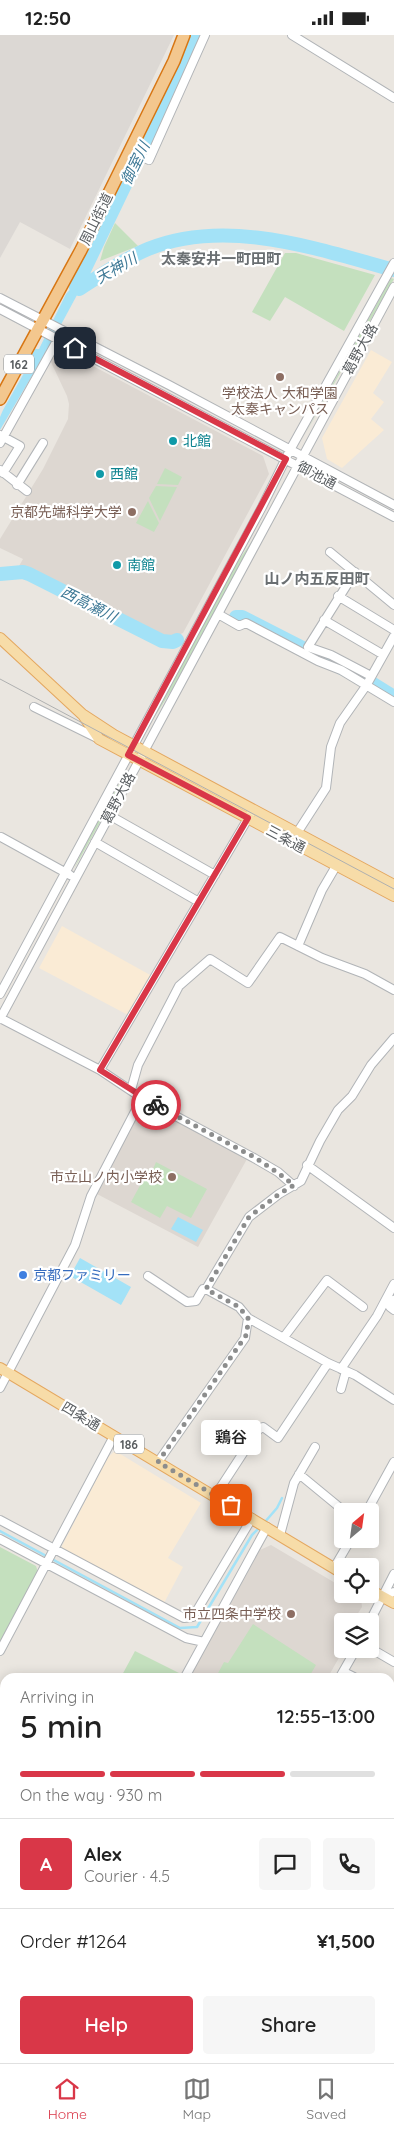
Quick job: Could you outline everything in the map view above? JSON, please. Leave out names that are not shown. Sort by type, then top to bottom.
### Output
[{"type":"highway","name":"周山街道","points":[[0,388],[41,325],[178,35]]},
{"type":"highway","name":"周山街道","points":[[0,399],[81,251],[131,152],[174,61],[184,35]]},
{"type":"main road","name":"三条通","points":[[0,638],[82,714],[130,750],[338,861],[394,885]]},
{"type":"main road","name":"三条通","points":[[82,714],[99,739],[130,750]]},
{"type":"main road","name":"三条通","points":[[250,814],[298,833],[394,896]]},
{"type":"main road","name":"四条通","points":[[4,1370],[334,1569]]},
{"type":"main road","points":[[379,1595],[394,1603]]},
{"type":"street","points":[[131,152],[149,160],[206,35]]},
{"type":"street","points":[[292,35],[394,98]]},
{"type":"street","name":"葛野大路","points":[[0,994],[290,449],[394,263]]},
{"type":"street","name":"葛野大路","points":[[0,1019],[394,287]]},
{"type":"street","name":"御池通","points":[[0,298],[41,325],[57,339],[394,517]]},
{"type":"street","name":"御池通","points":[[0,309],[62,331],[394,505]]},
{"type":"street","points":[[27,491],[2,472],[20,446],[1,438],[57,339]]},
{"type":"street","points":[[17,485],[43,443]]},
{"type":"street","points":[[330,552],[394,605]]},
{"type":"street","points":[[355,572],[338,596],[308,647],[338,658],[371,676]]},
{"type":"street","points":[[338,596],[394,630]]},
{"type":"street","points":[[218,614],[239,625],[246,623],[318,661],[341,670],[394,702]]},
{"type":"street","points":[[324,620],[382,654]]},
{"type":"street","points":[[298,833],[326,788],[331,747],[340,723],[366,686],[382,654],[394,636]]},
{"type":"street","points":[[34,707],[99,739]]},
{"type":"street","points":[[100,1070],[250,814]]},
{"type":"street","points":[[109,815],[215,875]]},
{"type":"street","points":[[1,837],[76,878]]},
{"type":"street","points":[[95,842],[199,902]]},
{"type":"street","points":[[298,946],[322,890],[338,861]]},
{"type":"street","points":[[131,1090],[138,1065],[150,1039],[179,986],[210,959],[248,983],[280,937],[366,974],[394,990]]},
{"type":"street","points":[[10,975],[20,981]]},
{"type":"street","points":[[0,1019],[100,1070],[142,1098],[254,1157],[294,1185]]},
{"type":"street","points":[[148,1276],[187,1302],[196,1301],[203,1289],[206,1289],[249,1217],[279,1194],[301,1181],[307,1165],[338,1110],[352,1096],[371,1065],[394,1038]]},
{"type":"street","points":[[0,1388],[4,1370],[75,1245],[91,1196],[142,1098]]},
{"type":"street","points":[[307,1165],[394,1228]]},
{"type":"street","points":[[284,1337],[327,1281],[363,1307]]},
{"type":"street","points":[[341,1389],[343,1370],[377,1316],[394,1284]]},
{"type":"street","points":[[206,1289],[239,1307],[248,1318],[394,1400]]},
{"type":"street","points":[[394,1300],[390,1307],[394,1310]]},
{"type":"street","points":[[158,1462],[245,1338],[248,1318]]},
{"type":"street","points":[[215,1496],[258,1430],[263,1427],[278,1438],[328,1363]]},
{"type":"street","points":[[0,1651],[114,1436]]},
{"type":"street","points":[[280,1535],[286,1518],[292,1488],[315,1447]]},
{"type":"street","points":[[371,1503],[394,1462]]},
{"type":"street","points":[[299,1474],[334,1503]]},
{"type":"street","points":[[0,1520],[184,1618],[193,1617],[260,1523]]},
{"type":"street","points":[[187,1673],[204,1642],[260,1523]]},
{"type":"street","points":[[0,1539],[186,1638],[204,1642]]},
{"type":"street","points":[[374,1613],[394,1574]]},
{"type":"street","points":[[382,1597],[394,1592]]},
{"type":"street","points":[[379,1653],[394,1662]]},
{"type":"street","points":[[343,1673],[351,1658]]},
{"type":"shaded area","points":[[0,35],[174,35],[70,249],[20,222],[0,258]]},
{"type":"shaded area","name":"京都先端科学大学","points":[[57,347],[263,456],[269,474],[183,633],[168,637],[158,635],[32,570],[18,568],[23,559],[0,548],[0,539],[43,469],[68,419],[69,404],[67,396],[50,360]]},
{"type":"shaded area","points":[[371,350],[392,362],[373,393],[384,402],[371,419],[384,430],[342,468],[327,459],[322,438]]},
{"type":"shaded area","points":[[62,926],[152,976],[128,1015],[39,968]]},
{"type":"shaded area","name":"市立山ノ内小学校","points":[[143,1105],[184,1124],[186,1127],[247,1159],[198,1247],[97,1194]]},
{"type":"shaded area","points":[[117,1452],[201,1503],[168,1558],[183,1567],[163,1605],[63,1551],[62,1546],[108,1457]]},
{"type":"shaded area","name":"市立四条中学校","points":[[271,1545],[334,1582],[334,1603],[362,1603],[362,1607],[358,1613],[334,1613],[334,1658],[339,1658],[330,1673],[191,1673],[260,1550]]},
{"type":"green space","points":[[115,223],[138,246],[100,261],[104,247]]},
{"type":"green space","points":[[285,253],[296,253],[375,275],[344,331],[285,297],[270,321],[252,312]]},
{"type":"green space","points":[[391,278],[394,279],[304,436]]},
{"type":"green space","points":[[165,468],[182,477],[178,485],[157,484]]},
{"type":"green space","points":[[285,478],[187,666],[143,735],[234,567],[252,541]]},
{"type":"green space","points":[[156,486],[177,487],[160,521],[149,498]]},
{"type":"green space","points":[[148,501],[159,523],[154,532],[136,523]]},
{"type":"green space","points":[[126,776],[74,869],[92,829]]},
{"type":"green space","points":[[156,1162],[207,1189],[191,1218],[167,1206],[160,1218],[131,1202],[149,1169],[153,1169]]},
{"type":"green space","points":[[0,1547],[36,1566],[38,1572],[0,1642]]},
{"type":"green space","points":[[253,1624],[316,1665],[311,1673],[218,1673],[224,1662],[228,1663]]},
{"type":"green space","points":[[135,1651],[179,1673],[123,1673]]},
{"type":"water","points":[[81,270],[90,276],[92,275],[97,281],[86,292],[84,290],[77,295],[0,430],[0,417],[3,410],[28,366],[27,364],[35,349],[39,349],[66,294],[73,286],[71,285],[78,271]]},
{"type":"water","points":[[178,1217],[203,1230],[196,1242],[171,1229]]},
{"type":"water","points":[[80,1258],[131,1287],[121,1305],[70,1276]]},
{"type":"waterway","name":"御室川","points":[[76,287],[197,35]]},
{"type":"waterway","name":"天神川","points":[[79,289],[121,262],[148,249],[178,240],[209,236],[240,236],[272,240],[334,253],[394,270]]},
{"type":"waterway","name":"西高瀬川","points":[[0,574],[23,572],[29,574],[162,641],[173,642],[177,640]]},
{"type":"waterway","name":"西高瀬川","points":[[236,617],[242,617],[373,684],[394,697]]},
{"type":"waterway","points":[[264,1523],[277,1508],[282,1498]]},
{"type":"waterway","points":[[0,1531],[180,1628],[197,1627],[252,1535],[260,1527]]},
{"type":"tram line","points":[[0,679],[394,889]]},
{"type":"way so far","points":[[156,1105],[254,1157],[294,1185],[249,1217],[206,1289],[239,1307],[248,1318],[247,1334],[158,1462],[231,1505]]},
{"type":"place","name":"学校法人 大和学園 太秦キャンパス","points":[[280,377]]},
{"type":"place","name":"北館","points":[[173,441]]},
{"type":"place","name":"西館","points":[[100,474]]},
{"type":"place","name":"京都先端科学大学","points":[[132,512]]},
{"type":"place","name":"南館","points":[[117,565]]},
{"type":"place","name":"市立山ノ内小学校","points":[[172,1177]]},
{"type":"place","name":"京都ファミリー","points":[[23,1275]]},
{"type":"place","name":"鶏谷","points":[[231,1505]]},
{"type":"place","name":"市立四条中学校","points":[[291,1614]]},
{"type":"district","name":"太秦安井一町田町","points":[[221,258]]},
{"type":"district","name":"山ノ内五反田町","points":[[317,578]]},
{"type":"route","points":[[75,348],[286,459],[128,755],[248,818],[100,1070],[156,1105]]}]
